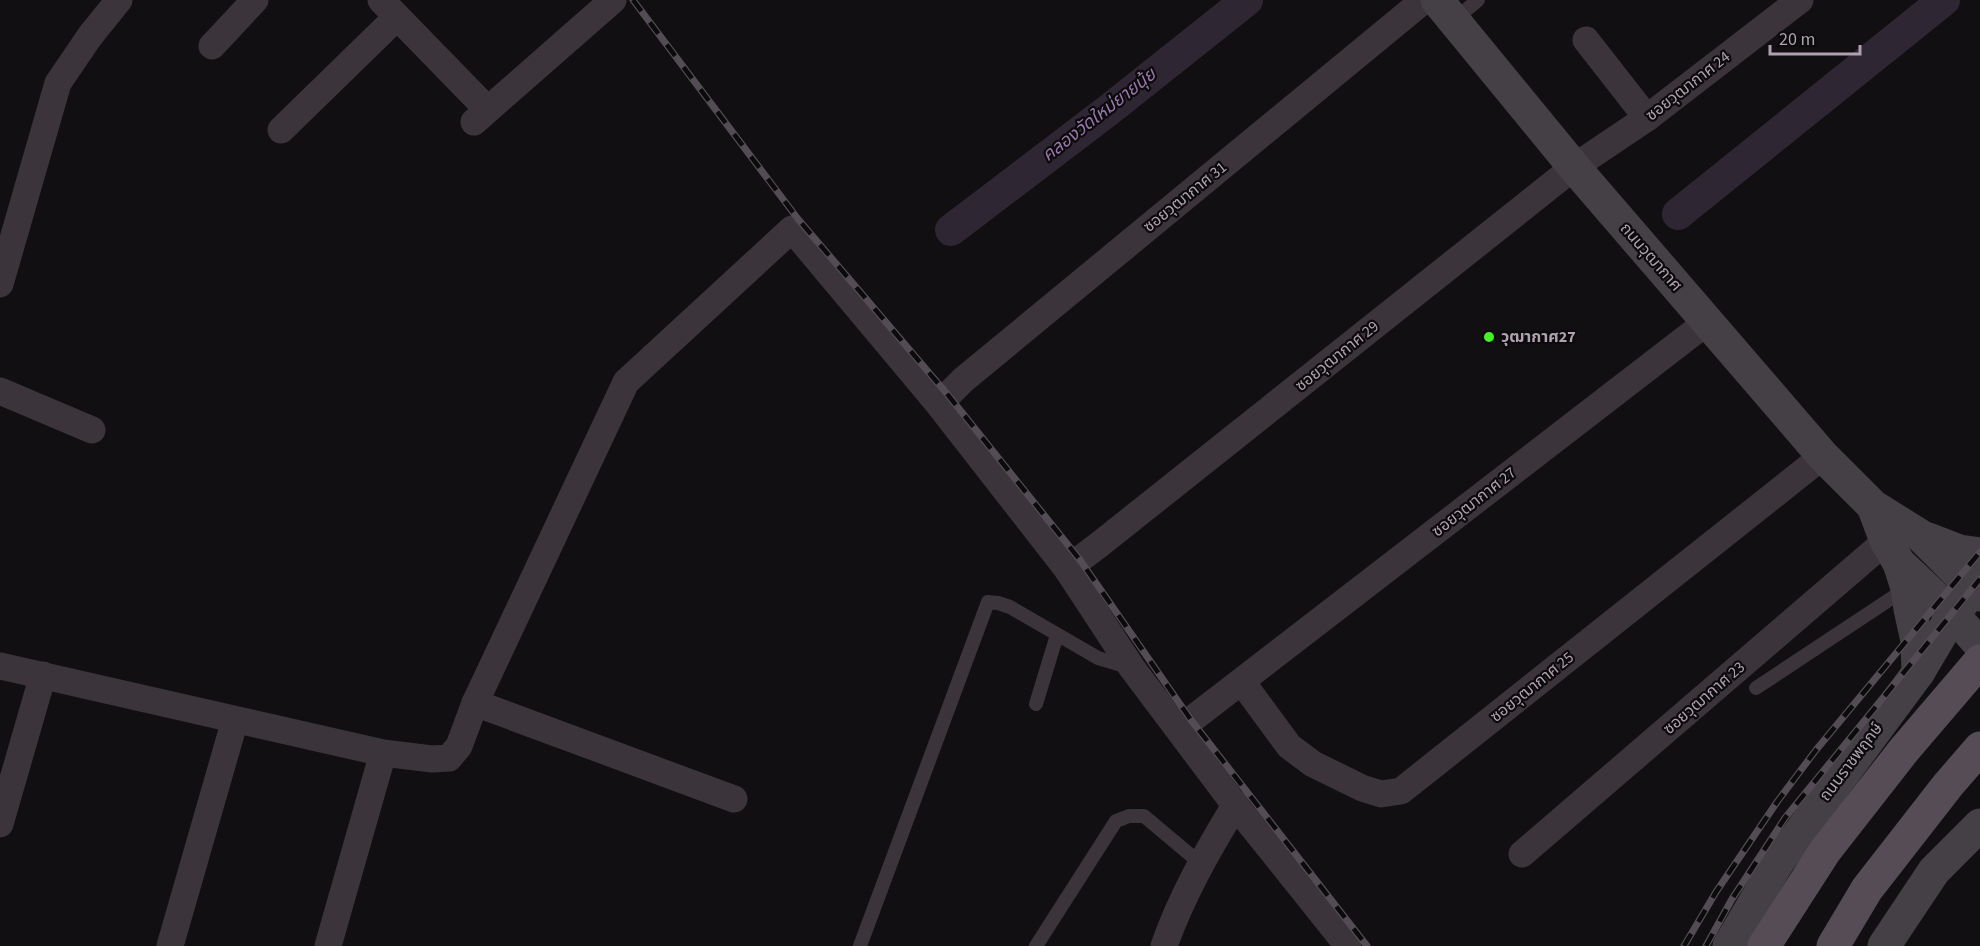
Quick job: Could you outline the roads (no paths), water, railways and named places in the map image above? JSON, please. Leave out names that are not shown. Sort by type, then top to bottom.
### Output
[{"type":"main road","name":"ถนนวุฒากาศ","points":[[1456,7],[1574,167],[1823,456],[1874,506],[1920,536],[1978,589]]},
{"type":"main road","name":"ถนนวุฒากาศ","points":[[1874,506],[1897,564],[1953,614],[1980,645]]},
{"type":"main road","points":[[1920,536],[1959,551],[1980,554]]},
{"type":"main road","points":[[1897,564],[1917,642],[1918,673]]},
{"type":"main road","name":"ถนนราชพฤกษ์","points":[[1729,946],[1778,862],[1918,673],[1953,614],[1978,589]]},
{"type":"main road","name":"ถนนราชพฤกษ์","points":[[1764,946],[1825,851],[1904,750],[1980,661]]},
{"type":"main road","points":[[1833,946],[1867,889],[1948,785],[1980,748]]},
{"type":"main road","points":[[1884,946],[1934,871],[1980,825]]},
{"type":"street","points":[[0,284],[58,83],[90,36],[119,0]]},
{"type":"street","points":[[212,46],[255,0]]},
{"type":"street","points":[[281,130],[389,8],[480,116],[613,0]]},
{"type":"street","name":"ซอยวุฒากาศ 31","points":[[948,395],[963,380],[1424,0]]},
{"type":"street","name":"ซอยวุฒากาศ 24","points":[[1574,167],[1647,118],[1800,0]]},
{"type":"street","points":[[1586,40],[1647,118]]},
{"type":"street","name":"ซอยวุฒากาศ 29","points":[[1067,569],[1574,167]]},
{"type":"street","points":[[0,666],[383,753],[432,759],[449,758],[459,746],[475,703],[626,382],[792,228],[936,401],[1067,569],[1132,668],[1348,946]]},
{"type":"street","name":"ซอยวุฒากาศ 27","points":[[1181,730],[1707,322]]},
{"type":"street","points":[[0,391],[92,430]]},
{"type":"street","name":"ซอยวุฒากาศ 25","points":[[1242,682],[1289,746],[1313,764],[1362,788],[1381,794],[1401,791],[1823,456]]},
{"type":"street","name":"ซอยวุฒากาศ 23","points":[[1522,854],[1897,564]]},
{"type":"street","points":[[0,824],[43,675]]},
{"type":"street","points":[[475,703],[734,799]]},
{"type":"street","points":[[170,946],[235,720]]},
{"type":"street","points":[[328,946],[383,753]]},
{"type":"street","points":[[1164,946],[1176,912],[1200,863],[1236,804]]},
{"type":"lane","points":[[1756,688],[1897,564]]},
{"type":"lane","points":[[861,946],[988,602],[1010,607],[1098,658],[1132,668]]},
{"type":"lane","points":[[1036,704],[1057,635]]},
{"type":"lane","points":[[1036,946],[1116,822],[1129,816],[1144,816],[1200,863]]},
{"type":"waterway","name":"คลองวัดใหม่ยายนุ้ย","points":[[951,230],[1110,109],[1247,0]]},
{"type":"waterway","points":[[1678,214],[1944,0]]},
{"type":"railway","points":[[633,0],[798,219],[948,395],[1080,560],[1191,720],[1367,946]]},
{"type":"railway","points":[[1684,946],[1716,892],[1777,802],[1816,750],[1980,552]]},
{"type":"railway","points":[[1706,946],[1732,899],[1785,818],[1980,579]]},
{"type":"place","name":"วุฒากาศ27","points":[[1489,337]]}]
